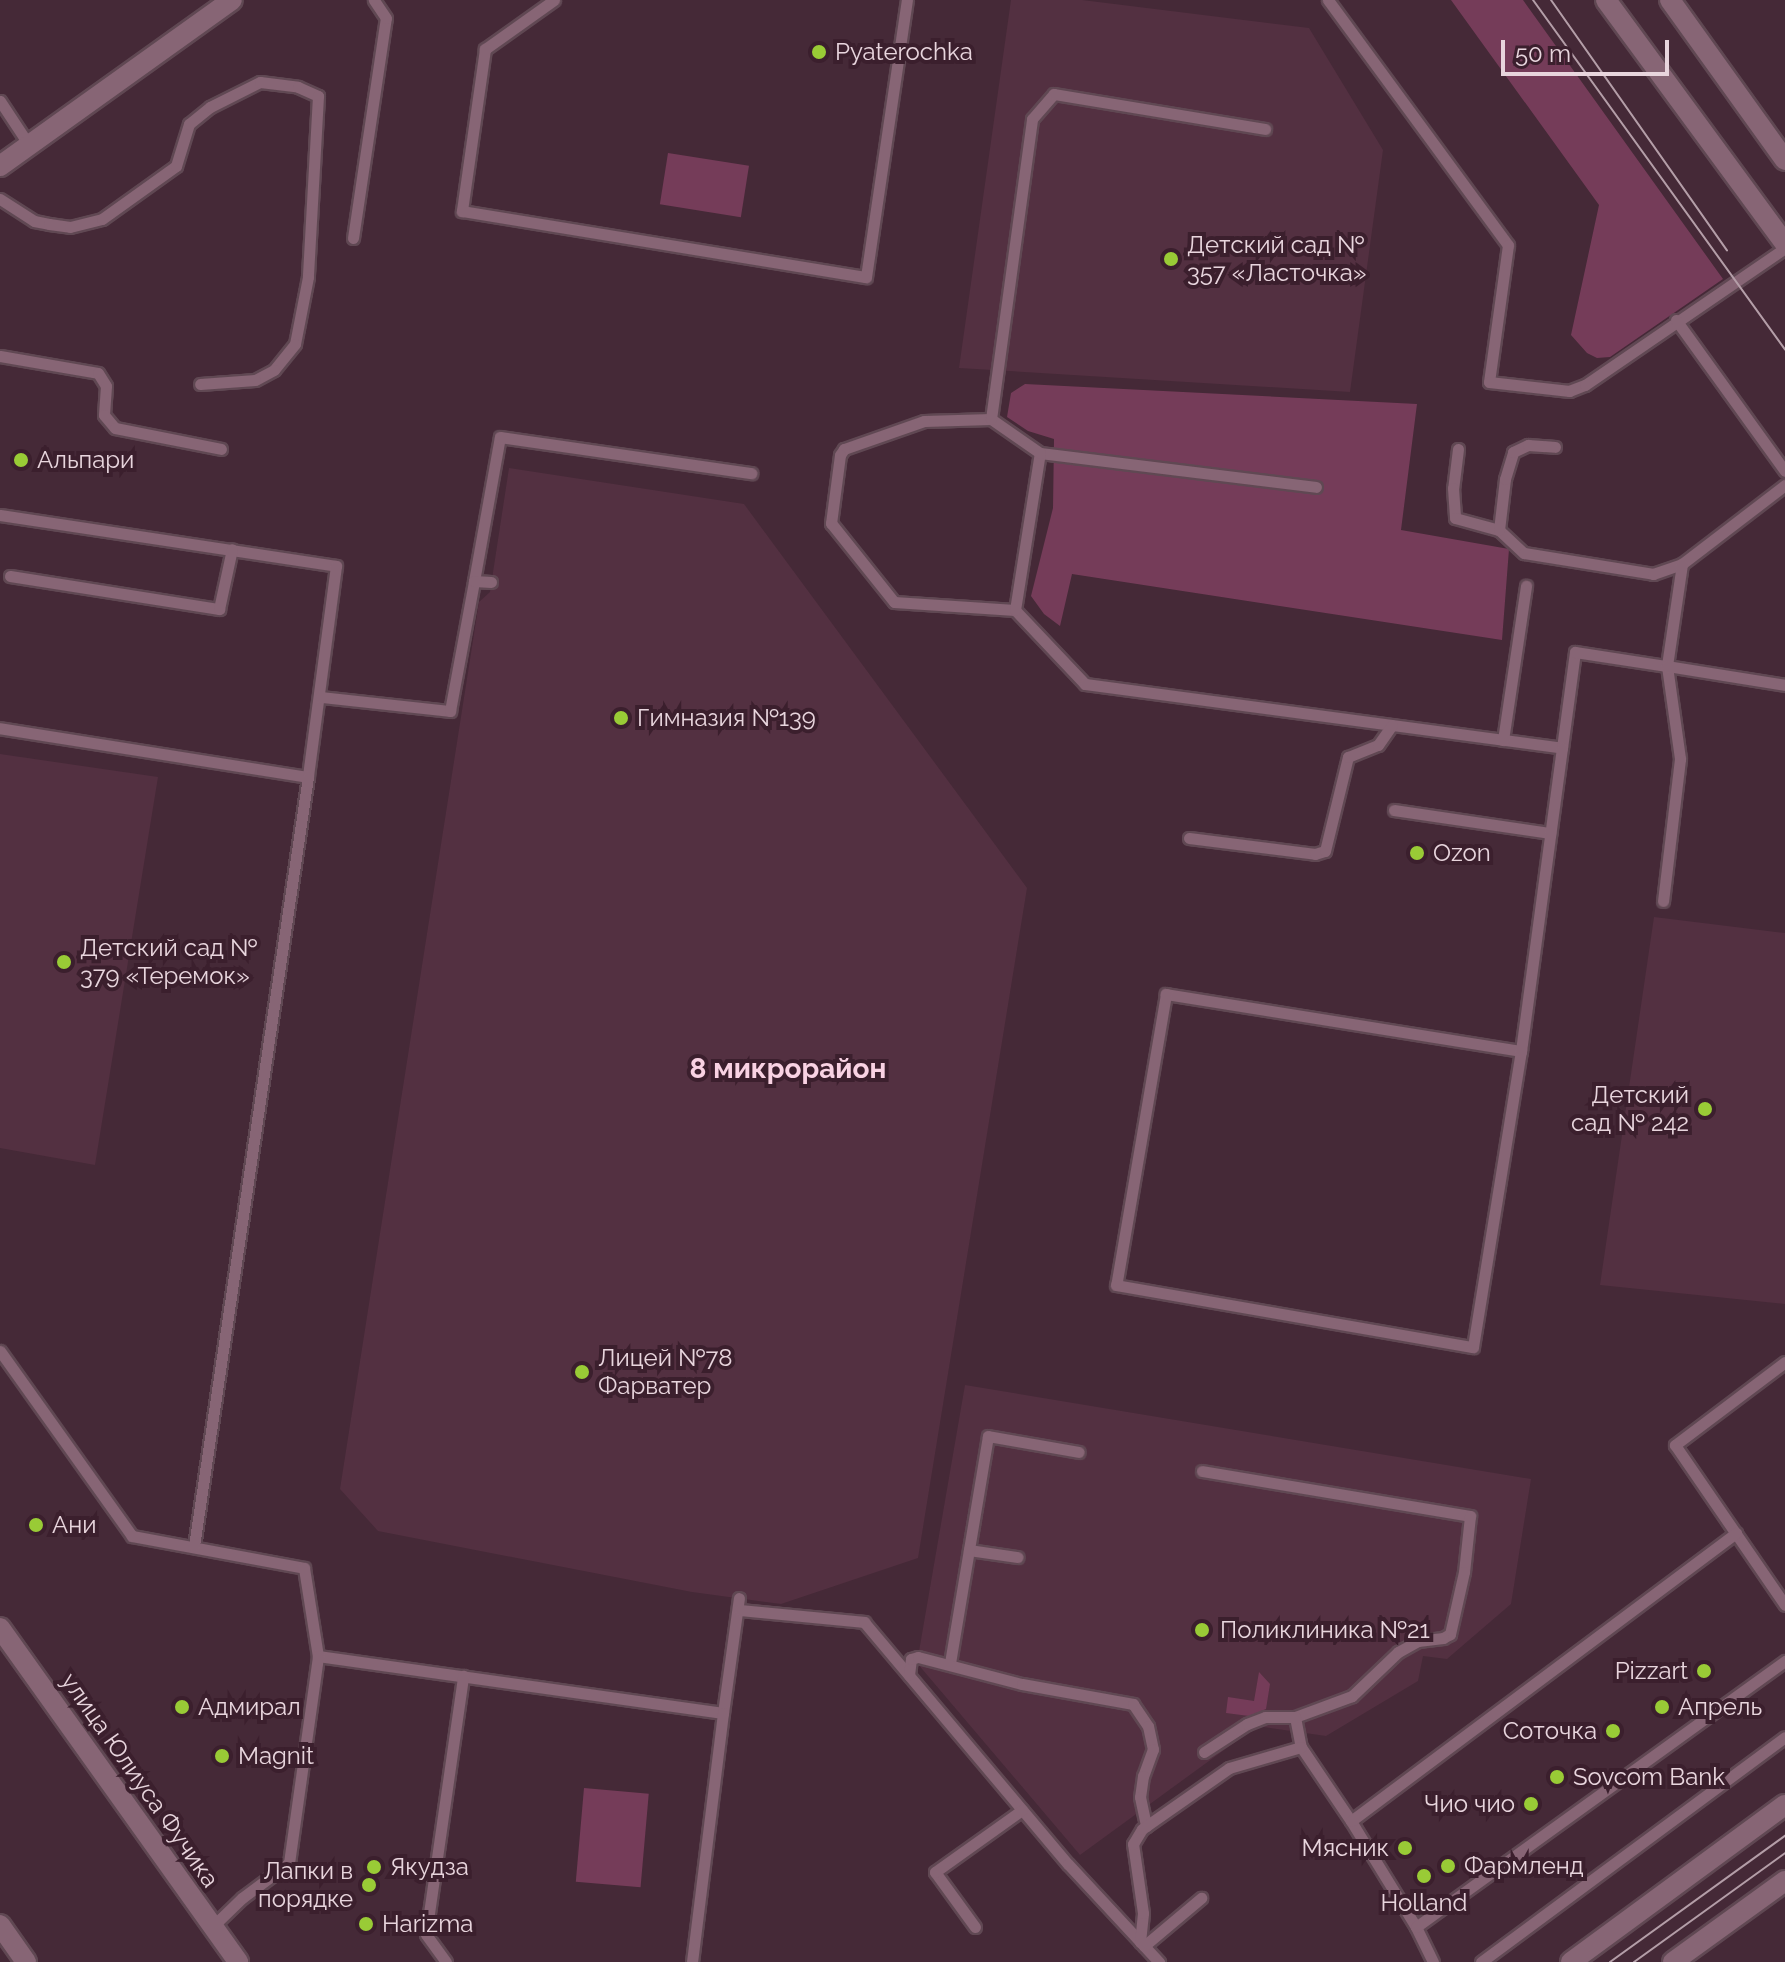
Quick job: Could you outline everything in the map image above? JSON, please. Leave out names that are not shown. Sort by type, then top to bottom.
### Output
[{"type":"street","points":[[0,166],[232,0]]},
{"type":"street","points":[[1606,0],[1785,246]]},
{"type":"street","points":[[1670,0],[1785,160]]},
{"type":"street","name":"улица Юлиуса Фучика","points":[[0,1628],[238,1962]]},
{"type":"street","points":[[1571,1962],[1785,1805]]},
{"type":"street","points":[[1673,1962],[1785,1881]]},
{"type":"street","points":[[0,1925],[26,1962]]},
{"type":"lane","points":[[353,238],[386,18],[375,0]]},
{"type":"lane","points":[[554,0],[485,49],[462,211],[866,277],[907,0]]},
{"type":"lane","points":[[1328,0],[1508,245],[1489,382],[1569,391],[1585,385],[1785,246]]},
{"type":"lane","points":[[0,199],[34,221],[49,224],[70,227],[102,219],[176,166],[189,124],[210,107],[260,82],[298,87],[318,96],[308,277],[295,344],[274,370],[255,380],[200,384]]},
{"type":"lane","points":[[991,419],[1032,119],[1054,94],[1265,129]]},
{"type":"lane","points":[[0,101],[29,145]]},
{"type":"lane","points":[[1676,320],[1785,471]]},
{"type":"lane","points":[[0,356],[98,373],[106,386],[104,415],[115,428],[221,449]]},
{"type":"lane","points":[[1316,487],[1040,453],[991,419],[924,421],[844,449],[840,455],[831,523],[894,602],[1015,610],[1085,684],[1562,748]]},
{"type":"lane","points":[[321,697],[450,711],[500,437],[751,473]]},
{"type":"lane","points":[[1499,530],[1505,479],[1513,452],[1528,445],[1555,447]]},
{"type":"lane","points":[[1458,449],[1453,488],[1455,518],[1499,530],[1524,553],[1533,556],[1653,574],[1682,564],[1785,485]]},
{"type":"lane","points":[[1015,610],[1040,453]]},
{"type":"lane","points":[[0,515],[336,566],[321,697],[194,1546]]},
{"type":"lane","points":[[10,576],[219,609],[232,549]]},
{"type":"lane","points":[[1663,901],[1680,759],[1667,666],[1682,564]]},
{"type":"lane","points":[[474,581],[491,582]]},
{"type":"lane","points":[[1503,740],[1526,586]]},
{"type":"lane","points":[[1521,1051],[1166,994],[1116,1285],[1473,1347],[1521,1051],[1575,652],[1785,685]]},
{"type":"lane","points":[[1189,838],[1315,854],[1325,851],[1348,757],[1378,745],[1392,725]]},
{"type":"lane","points":[[0,728],[308,777]]},
{"type":"lane","points":[[1394,810],[1550,833]]},
{"type":"lane","points":[[0,1351],[132,1536],[304,1568],[318,1656],[289,1863],[242,1898],[212,1927]]},
{"type":"lane","points":[[1785,1362],[1675,1445],[1785,1605]]},
{"type":"lane","points":[[950,1663],[988,1436],[1079,1452]]},
{"type":"lane","points":[[1202,1471],[1470,1516],[1464,1572],[1450,1634],[1443,1638],[1418,1641],[1398,1652],[1352,1696],[1295,1717],[1265,1717],[1247,1724],[1204,1752]]},
{"type":"lane","points":[[1351,1821],[1736,1533]]},
{"type":"lane","points":[[969,1550],[1017,1557]]},
{"type":"lane","points":[[692,1962],[739,1604],[864,1622],[1022,1810],[1155,1961]]},
{"type":"lane","points":[[318,1656],[723,1713]]},
{"type":"lane","points":[[909,1675],[911,1659],[918,1657],[1022,1684],[1133,1704],[1148,1726],[1153,1749],[1143,1776],[1140,1797],[1146,1826]]},
{"type":"lane","points":[[1416,1927],[1785,1661]]},
{"type":"lane","points":[[446,1962],[426,1934],[463,1676]]},
{"type":"lane","points":[[1295,1717],[1301,1747],[1351,1821],[1416,1927],[1433,1962]]},
{"type":"lane","points":[[1481,1962],[1785,1737]]},
{"type":"lane","points":[[1142,1944],[1143,1913],[1133,1844],[1146,1826],[1229,1768],[1301,1747]]},
{"type":"lane","points":[[975,1927],[935,1872],[1022,1810]]},
{"type":"lane","points":[[1142,1944],[1201,1898]]},
{"type":"shaded area","name":"Детский сад № 357 «Ласточка»","points":[[1011,0],[1082,0],[1309,28],[1383,150],[1350,392],[959,368]]},
{"type":"shaded area","points":[[1451,0],[1523,0],[1723,279],[1610,357],[1597,358],[1587,353],[1571,335],[1599,205]]},
{"type":"shaded area","points":[[668,153],[749,166],[741,217],[660,204]]},
{"type":"shaded area","points":[[1025,384],[1417,404],[1401,530],[1509,549],[1502,640],[1072,574],[1060,626],[1044,614],[1031,596],[1053,508],[1054,439],[1028,431],[1007,417],[1011,393]]},
{"type":"shaded area","points":[[509,468],[744,504],[1027,888],[918,1558],[781,1604],[692,1592],[378,1531],[340,1489],[479,602],[490,592]]},
{"type":"shaded area","name":"Детский сад № 379 «Теремок»","points":[[0,754],[158,777],[95,1165],[0,1148]]},
{"type":"shaded area","name":"Детский сад № 242","points":[[1654,917],[1785,933],[1785,1304],[1600,1285]]},
{"type":"shaded area","name":"Поликлиника №21","points":[[965,1385],[1531,1479],[1511,1604],[1447,1659],[1423,1656],[1418,1681],[1326,1736],[1257,1726],[1080,1855],[917,1663]]},
{"type":"shaded area","points":[[1259,1672],[1270,1684],[1266,1709],[1249,1716],[1226,1713],[1228,1697],[1254,1701]]},
{"type":"shaded area","points":[[584,1788],[649,1794],[641,1887],[576,1882]]},
{"type":"tram line","points":[[1533,0],[1785,350]]},
{"type":"tram line","points":[[1551,0],[1727,250]]},
{"type":"tram line","points":[[1610,1962],[1785,1836]]},
{"type":"tram line","points":[[1634,1962],[1785,1853]]},
{"type":"place","name":"Pyaterochka","points":[[819,52]]},
{"type":"place","name":"Детский сад № 357 «Ласточка»","points":[[1171,259]]},
{"type":"place","name":"Альпари","points":[[21,460]]},
{"type":"place","name":"Гимназия №139","points":[[621,718]]},
{"type":"place","name":"Ozon","points":[[1417,853]]},
{"type":"place","name":"Детский сад № 379 «Теремок»","points":[[64,962]]},
{"type":"place","name":"Детский сад № 242","points":[[1705,1109]]},
{"type":"place","name":"Лицей №78 Фарватер","points":[[582,1372]]},
{"type":"place","name":"Ани","points":[[36,1525]]},
{"type":"place","name":"Поликлиника №21","points":[[1202,1630]]},
{"type":"place","name":"Pizzart","points":[[1704,1671]]},
{"type":"place","name":"Адмирал","points":[[182,1707]]},
{"type":"place","name":"Апрель","points":[[1662,1707]]},
{"type":"place","name":"Соточка","points":[[1613,1731]]},
{"type":"place","name":"Magnit","points":[[222,1756]]},
{"type":"place","name":"Sovcom Bank","points":[[1557,1777]]},
{"type":"place","name":"Чио чио","points":[[1531,1804]]},
{"type":"place","name":"Мясник","points":[[1405,1848]]},
{"type":"place","name":"Фармленд","points":[[1448,1866]]},
{"type":"place","name":"Якудза","points":[[374,1867]]},
{"type":"place","name":"Holland","points":[[1424,1876]]},
{"type":"place","name":"Лапки в порядке","points":[[369,1885]]},
{"type":"place","name":"Harizma","points":[[366,1924]]},
{"type":"district","name":"8 микрорайон","points":[[788,1069]]}]
